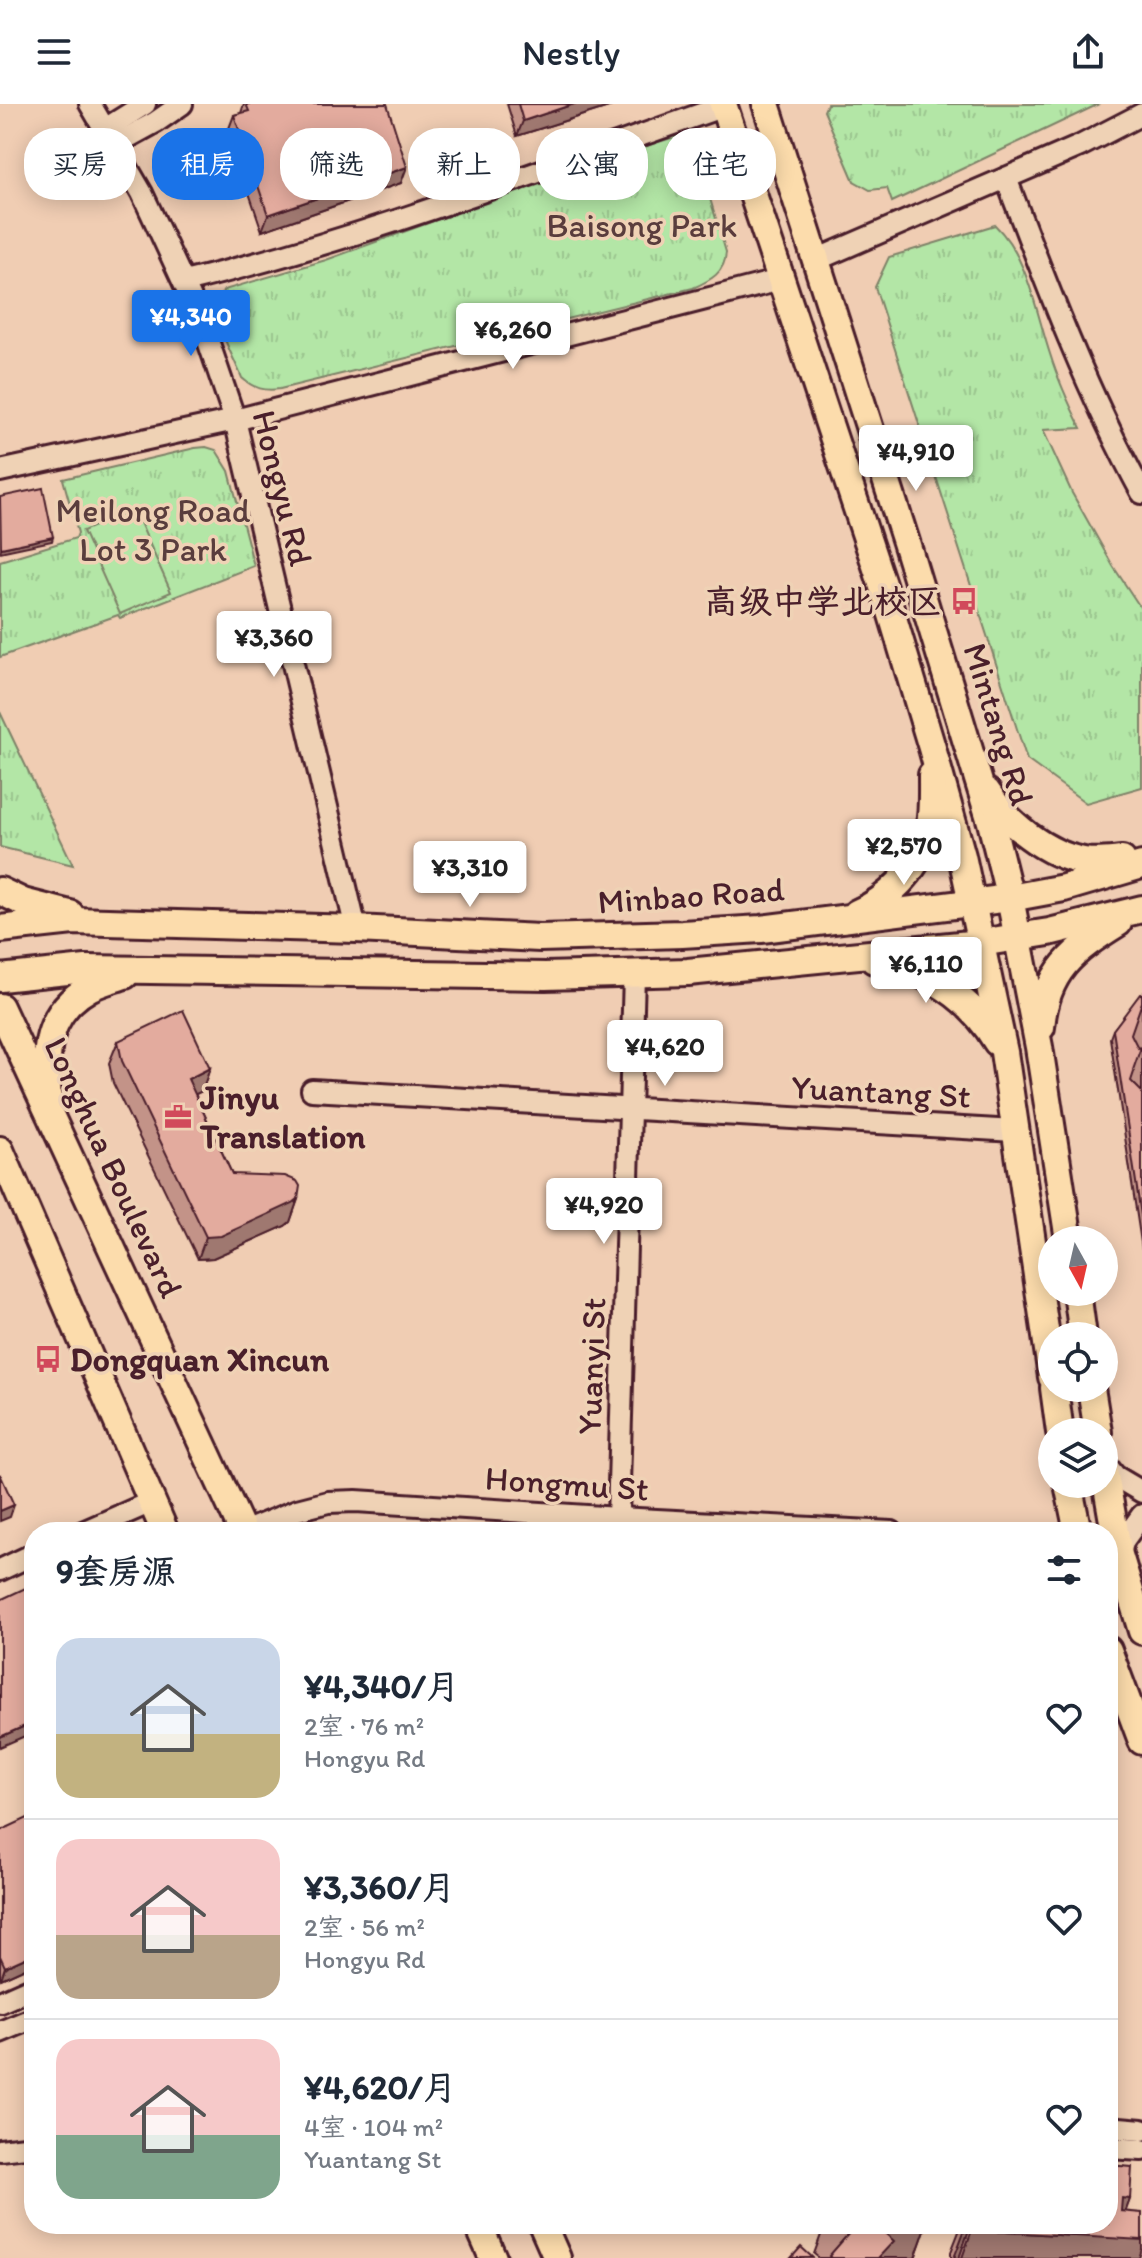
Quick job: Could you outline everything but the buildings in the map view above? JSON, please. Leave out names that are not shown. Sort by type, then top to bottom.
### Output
[{"type":"main road","name":"Mintang Rd","points":[[766,104],[978,777],[1010,898],[1039,1047],[1067,1226]]},
{"type":"main road","name":"Mintang Rd","points":[[724,105],[885,594],[932,748],[973,904],[1004,1052],[1044,1322]]},
{"type":"main road","points":[[842,919],[879,902],[908,874],[915,862],[929,827],[932,748]]},
{"type":"main road","points":[[978,777],[1008,819],[1058,853],[1082,861],[1142,858]]},
{"type":"main road","name":"Minbao Road","points":[[0,929],[101,921],[610,938],[761,929],[973,904],[1064,888],[1142,865]]},
{"type":"main road","points":[[0,891],[50,910],[101,921]]},
{"type":"main road","points":[[0,978],[86,969],[634,975],[749,967],[980,943],[1098,921],[1141,909]]},
{"type":"main road","points":[[1039,1047],[1046,993],[1061,967],[1100,934],[1141,909]]},
{"type":"main road","points":[[851,956],[890,963],[939,984],[967,1003],[985,1021],[1004,1052]]},
{"type":"main road","points":[[50,1114],[45,1068],[47,1045],[56,1023],[75,998],[92,987],[142,969]]},
{"type":"main road","name":"Longhua Boulevard","points":[[0,1007],[238,1522]]},
{"type":"main road","points":[[0,1150],[160,1522]]},
{"type":"main road","points":[[1071,1498],[1076,1522]]},
{"type":"main road","points":[[1109,1498],[1113,1522]]},
{"type":"main road","points":[[1118,1549],[1142,1631]]},
{"type":"main road","points":[[1118,1677],[1142,1741]]},
{"type":"main road","points":[[482,2234],[493,2258]]},
{"type":"street","name":"Hongyu Rd","points":[[90,104],[105,128]]},
{"type":"street","points":[[120,128],[145,104]]},
{"type":"street","points":[[136,129],[156,122],[182,104]]},
{"type":"street","points":[[184,282],[333,242],[724,105]]},
{"type":"street","points":[[816,260],[1080,146],[1142,114]]},
{"type":"street","points":[[1006,178],[1091,393],[1142,493]]},
{"type":"street","name":"Hongyu Rd","points":[[136,182],[201,320],[235,420],[356,929]]},
{"type":"street","points":[[0,471],[235,420],[780,280]]},
{"type":"street","name":"Yuanyi St","points":[[618,1518],[634,975]]},
{"type":"street","name":"Yuantang St","points":[[312,1090],[1015,1131]]},
{"type":"street","points":[[1118,1478],[1142,1492]]},
{"type":"street","name":"Hongmu St","points":[[268,1522],[328,1502],[356,1501],[696,1522]]},
{"type":"street","points":[[106,1522],[151,1502]]},
{"type":"street","points":[[1119,1555],[1124,1540],[1142,1515]]},
{"type":"street","points":[[0,1570],[24,1559]]},
{"type":"street","points":[[0,2002],[24,1991]]},
{"type":"street","points":[[0,2032],[24,2022]]},
{"type":"street","points":[[1118,2128],[1142,2130]]},
{"type":"street","points":[[0,2150],[24,2147]]},
{"type":"street","points":[[1118,2149],[1142,2150]]},
{"type":"green space","points":[[827,104],[1099,104],[892,202],[887,188],[870,190],[854,181],[824,111]]},
{"type":"green space","name":"Baisong Park","points":[[664,140],[664,200],[710,200],[726,252],[720,271],[706,282],[693,288],[280,389],[260,388],[242,378],[216,310],[224,290],[326,260],[492,200],[520,200],[520,190],[536,184],[536,200],[648,200],[648,145]]},
{"type":"green space","points":[[995,225],[1016,253],[1023,269],[1057,373],[1081,428],[1043,430],[1072,493],[1142,610],[1142,787],[1086,803],[1027,760],[875,287],[889,257]]},
{"type":"green space","name":"Meilong Road Lot 3 Park","points":[[206,447],[216,450],[229,471],[254,566],[120,618],[118,615],[0,657],[0,561],[76,538],[78,533],[63,479]]},
{"type":"green space","points":[[134,509],[171,592],[120,614],[83,531]]},
{"type":"green space","points":[[0,712],[73,865],[0,847]]},
{"type":"place","name":"高级中学北校区","points":[[964,601]]},
{"type":"place","name":"Jinyu Translation","points":[[178,1117]]},
{"type":"place","name":"Dongquan Xincun","points":[[48,1359]]}]
